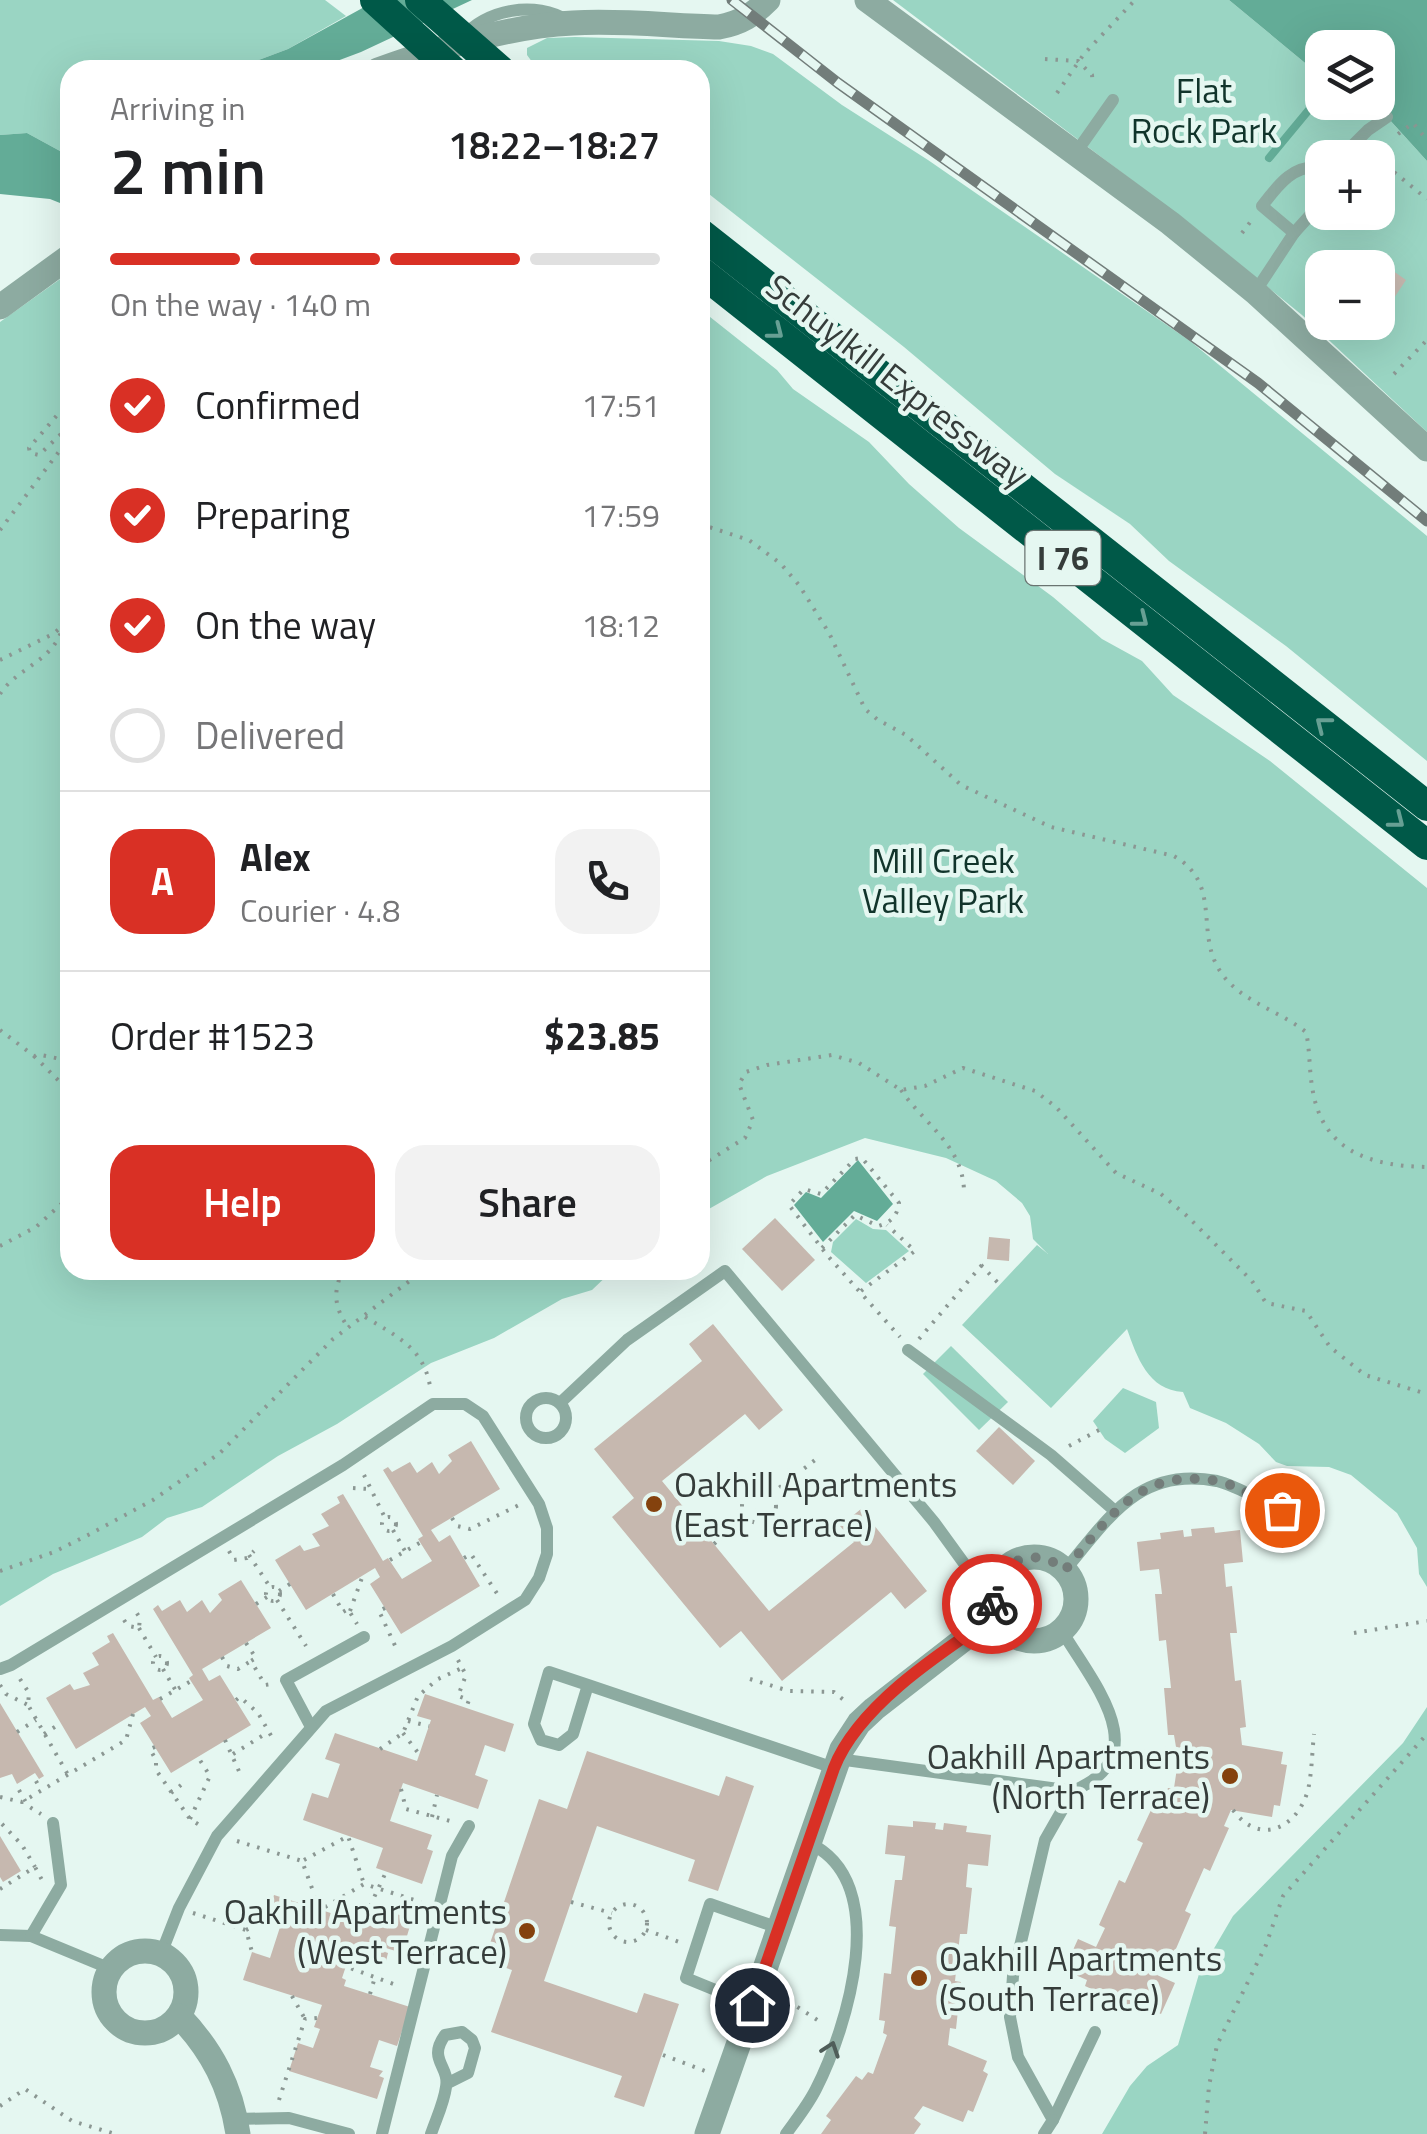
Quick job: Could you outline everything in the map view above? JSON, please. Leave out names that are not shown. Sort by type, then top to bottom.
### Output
[{"type":"highway","points":[[374,0],[454,58]]},
{"type":"highway","points":[[420,0],[489,60]]},
{"type":"highway","name":"Schuylkill Expressway","points":[[710,241],[1427,806]]},
{"type":"highway","name":"Schuylkill Expressway","points":[[710,279],[1427,844]]},
{"type":"street","points":[[454,58],[570,23],[738,23],[768,0]]},
{"type":"street","points":[[866,0],[1170,223],[1255,292],[1427,449]]},
{"type":"street","points":[[0,308],[60,263]]},
{"type":"street","points":[[1022,1558],[1046,1558],[1065,1570],[1073,1581],[1076,1608],[1062,1631],[1051,1638],[1024,1640],[1012,1635],[993,1609],[992,1590],[1002,1570],[1022,1558]]},
{"type":"street","points":[[707,2134],[836,1764],[859,1723],[993,1609]]},
{"type":"street","points":[[133,1952],[162,1954],[176,1965],[185,1981],[186,2000],[172,2024],[152,2033],[131,2031],[113,2019],[104,2000],[106,1978],[110,1969],[133,1952]]},
{"type":"street","points":[[179,2016],[212,2054],[237,2127]]},
{"type":"lane","points":[[1076,154],[1113,100]]},
{"type":"lane","points":[[1361,140],[1384,120]]},
{"type":"lane","points":[[1294,233],[1262,206],[1292,172],[1305,168]]},
{"type":"lane","points":[[1255,292],[1305,221]]},
{"type":"lane","points":[[560,1403],[626,1340],[725,1271],[934,1522],[993,1609]]},
{"type":"lane","points":[[908,1350],[1051,1455],[1114,1511]]},
{"type":"lane","points":[[6,1667],[342,1465],[433,1404],[465,1404],[483,1416],[533,1496],[546,1528],[547,1554],[540,1578],[525,1600],[452,1646],[326,1711],[217,1836],[179,1908],[162,1954]]},
{"type":"lane","points":[[1065,1570],[1114,1511],[1142,1488],[1178,1480],[1219,1482],[1282,1510]]},
{"type":"lane","points":[[588,1685],[573,1734],[559,1745],[541,1740],[534,1724],[548,1672],[836,1764],[1073,1791],[1106,1770],[1114,1753],[1116,1733],[1112,1714],[1062,1631]]},
{"type":"lane","points":[[311,1728],[286,1680],[364,1637]]},
{"type":"lane","points":[[1053,2120],[1018,2057],[1010,2017],[1014,1976],[1045,1840],[1073,1791]]},
{"type":"lane","points":[[31,1936],[62,1885],[53,1823]]},
{"type":"lane","points":[[382,2134],[452,1856],[469,1826]]},
{"type":"lane","points":[[786,2134],[814,2094],[853,1977],[856,1906],[827,1854],[809,1843]]},
{"type":"lane","points":[[752,2005],[686,1978],[710,1904],[779,1928]]},
{"type":"lane","points":[[0,1935],[31,1936],[110,1969]]},
{"type":"lane","points":[[1044,2134],[1096,2032]]},
{"type":"lane","points":[[431,2134],[448,2083]]},
{"type":"lane","points":[[237,2127],[289,2118],[350,2134]]},
{"type":"path","points":[[1057,93],[1078,61],[1135,0]]},
{"type":"path","points":[[1046,59],[1078,61],[1092,75],[1093,85]]},
{"type":"path","points":[[1398,134],[1413,122],[1427,140]]},
{"type":"path","points":[[1395,174],[1427,199]]},
{"type":"path","points":[[1394,374],[1427,340]]},
{"type":"path","points":[[60,412],[29,448],[30,454],[38,455],[60,436]]},
{"type":"path","points":[[0,530],[60,449]]},
{"type":"path","points":[[710,527],[748,540],[782,564],[800,585],[829,633],[865,708],[906,735],[961,785],[1051,827],[1174,856],[1186,864],[1202,886],[1210,952],[1218,970],[1241,993],[1306,1032],[1312,1090],[1325,1128],[1348,1150],[1365,1157],[1395,1165],[1427,1167]]},
{"type":"path","points":[[0,660],[60,629]]},
{"type":"path","points":[[0,694],[43,658],[60,634]]},
{"type":"path","points":[[0,1030],[60,1082]]},
{"type":"path","points":[[710,1160],[736,1146],[751,1128],[751,1110],[738,1084],[746,1072],[832,1055],[859,1063],[902,1090],[957,1158],[964,1176],[964,1191]]},
{"type":"path","points":[[34,1056],[60,1060]]},
{"type":"path","points":[[902,1090],[924,1086],[964,1068],[1044,1096],[1116,1173],[1161,1194],[1187,1216],[1252,1281],[1266,1302],[1306,1310],[1330,1347],[1365,1375],[1427,1394]]},
{"type":"path","points":[[822,1248],[855,1215],[878,1226],[897,1213],[899,1203],[862,1158],[855,1159],[821,1194],[804,1189],[790,1205],[822,1248],[908,1350],[987,1259]]},
{"type":"path","points":[[0,1246],[36,1227],[60,1205]]},
{"type":"path","points":[[862,1291],[915,1250],[886,1224]]},
{"type":"path","points":[[981,1266],[1000,1284]]},
{"type":"path","points":[[340,1280],[335,1302],[348,1327]]},
{"type":"path","points":[[0,1571],[72,1543],[166,1490],[239,1437],[273,1396],[348,1327],[411,1280]]},
{"type":"path","points":[[364,1317],[402,1339],[422,1360],[433,1404]]},
{"type":"path","points":[[1051,1455],[1099,1430]]},
{"type":"path","points":[[770,1494],[819,1457]]},
{"type":"path","points":[[353,1488],[369,1489],[385,1518],[383,1528],[393,1530],[406,1551]]},
{"type":"path","points":[[762,1489],[770,1494],[776,1504],[770,1520],[754,1523],[745,1517],[741,1508],[747,1494],[762,1489]]},
{"type":"path","points":[[452,1518],[456,1526],[470,1528],[533,1496]]},
{"type":"path","points":[[714,1544],[745,1517]]},
{"type":"path","points":[[385,1518],[396,1521],[393,1530]]},
{"type":"path","points":[[222,1538],[234,1560],[252,1553],[270,1588],[267,1598]]},
{"type":"path","points":[[390,1560],[421,1542]]},
{"type":"path","points":[[464,1558],[471,1554],[509,1612]]},
{"type":"path","points":[[350,1611],[363,1575]]},
{"type":"path","points":[[270,1588],[279,1590],[290,1584]]},
{"type":"path","points":[[279,1590],[277,1600],[316,1664]]},
{"type":"path","points":[[333,1594],[342,1612],[348,1608],[364,1637]]},
{"type":"path","points":[[256,1604],[267,1598],[277,1600]]},
{"type":"path","points":[[384,1608],[379,1611],[408,1669]]},
{"type":"path","points":[[1354,1632],[1427,1621]]},
{"type":"path","points":[[139,1628],[156,1658]]},
{"type":"path","points":[[222,1657],[227,1666],[238,1669],[252,1661],[256,1658],[246,1642]]},
{"type":"path","points":[[452,1646],[466,1675],[458,1696],[469,1700],[466,1708]]},
{"type":"path","points":[[156,1658],[152,1665],[164,1669]]},
{"type":"path","points":[[156,1658],[165,1659],[164,1669],[176,1691]]},
{"type":"path","points":[[252,1661],[265,1685],[286,1680]]},
{"type":"path","points":[[6,1667],[28,1693],[28,1705],[70,1777]]},
{"type":"path","points":[[380,1749],[403,1733],[418,1696],[438,1679],[462,1668]]},
{"type":"path","points":[[750,1678],[789,1691],[834,1692],[846,1702],[859,1723]]},
{"type":"path","points":[[160,1699],[191,1681]]},
{"type":"path","points":[[0,1684],[6,1694],[28,1705]]},
{"type":"path","points":[[236,1700],[240,1697],[258,1713],[273,1739]]},
{"type":"path","points":[[0,1797],[25,1800],[79,1772],[126,1740],[133,1714]]},
{"type":"path","points":[[18,1732],[36,1720]]},
{"type":"path","points":[[408,1721],[429,1726]]},
{"type":"path","points":[[44,1734],[60,1723]]},
{"type":"path","points":[[233,1754],[266,1730]]},
{"type":"path","points":[[403,1733],[419,1754]]},
{"type":"path","points":[[1233,1810],[1245,1826],[1256,1830],[1284,1826],[1308,1793],[1314,1734]]},
{"type":"path","points":[[1205,2134],[1217,2044],[1266,1945],[1283,1896],[1427,1734]]},
{"type":"path","points":[[225,1740],[252,1796]]},
{"type":"path","points":[[155,1746],[150,1749],[156,1770],[190,1818],[217,1836],[302,1860],[348,1836],[364,1884]]},
{"type":"path","points":[[190,1818],[210,1776],[198,1757]]},
{"type":"path","points":[[36,1781],[42,1790]]},
{"type":"path","points":[[172,1793],[181,1785]]},
{"type":"path","points":[[401,1789],[406,1809],[469,1826]]},
{"type":"path","points":[[19,1790],[53,1823]]},
{"type":"path","points":[[432,1817],[437,1795]]},
{"type":"path","points":[[2,1824],[22,1845],[53,1900]]},
{"type":"path","points":[[302,1860],[320,1910],[364,1884],[440,1908]]},
{"type":"path","points":[[0,1888],[35,1868]]},
{"type":"path","points":[[370,1906],[386,1872]]},
{"type":"path","points":[[571,1902],[612,1913]]},
{"type":"path","points":[[634,1905],[646,1918],[646,1930],[634,1942],[622,1942],[610,1930],[612,1913],[621,1906],[634,1905]]},
{"type":"path","points":[[179,1908],[246,1930],[266,1920]]},
{"type":"path","points":[[246,1930],[252,1952]]},
{"type":"path","points":[[646,1930],[696,1948]]},
{"type":"path","points":[[348,1959],[350,1968]]},
{"type":"path","points":[[350,1968],[418,1992]]},
{"type":"path","points":[[344,1974],[350,1968]]},
{"type":"path","points":[[370,1994],[375,1977]]},
{"type":"path","points":[[292,1996],[306,2019]]},
{"type":"path","points":[[796,2006],[815,2016],[835,2037]]},
{"type":"path","points":[[306,2019],[317,2018]]},
{"type":"path","points":[[272,2119],[306,2019]]},
{"type":"path","points":[[663,2054],[726,2078]]},
{"type":"path","points":[[0,2106],[25,2089],[72,2121],[115,2134]]},
{"type":"green space","points":[[0,0],[325,0],[346,16],[288,49],[259,60],[60,60],[60,151],[27,133],[0,135]]},
{"type":"green space","name":"Flat Rock Park","points":[[893,0],[1229,0],[1305,63],[1305,120],[1390,120],[1427,161],[1427,432],[1329,340],[1395,340],[1395,250],[1305,250],[1305,318],[1194,227]]},
{"type":"green space","points":[[547,38],[719,41],[773,54],[1190,341],[1427,536],[1427,761],[1286,646],[1169,561],[1130,524],[1055,474],[904,347],[710,195],[710,60],[531,60],[527,48]]},
{"type":"green space","points":[[60,279],[60,1280],[602,1280],[592,1290],[562,1299],[494,1338],[431,1363],[202,1507],[167,1518],[142,1537],[53,1574],[0,1606],[0,322]]},
{"type":"green space","name":"Mill Creek Valley Park","points":[[710,317],[777,370],[793,389],[869,442],[959,528],[1053,597],[1102,639],[1142,661],[1173,695],[1270,761],[1427,888],[1427,1587],[1419,1574],[1417,1548],[1397,1513],[1351,1475],[1329,1467],[1276,1462],[1259,1444],[1226,1423],[1190,1408],[1183,1392],[1153,1379],[1127,1329],[1051,1408],[962,1325],[1037,1245],[1048,1254],[1033,1239],[1030,1216],[1022,1203],[996,1181],[946,1158],[865,1138],[767,1176],[710,1208]]},
{"type":"green space","points":[[856,1219],[873,1229],[886,1230],[909,1251],[866,1283],[831,1252],[833,1242]]},
{"type":"green space","points":[[951,1346],[1008,1402],[979,1430],[923,1374]]},
{"type":"green space","points":[[1123,1388],[1156,1402],[1159,1428],[1125,1453],[1105,1439],[1093,1421]]},
{"type":"green space","points":[[1427,1707],[1427,2134],[1102,2134],[1130,2086],[1147,2066],[1178,2045],[1199,1974],[1233,1916],[1403,1743]]},
{"type":"shaded area","points":[[377,0],[472,0],[340,60],[259,60],[288,49]]},
{"type":"shaded area","points":[[1229,0],[1427,0],[1427,161],[1390,120],[1395,120],[1395,30],[1305,30],[1305,63]]},
{"type":"shaded area","points":[[27,133],[60,151],[60,203],[0,194],[0,135]]},
{"type":"shaded area","points":[[858,1160],[893,1204],[877,1221],[854,1211],[823,1242],[794,1205],[806,1192],[821,1198]]},
{"type":"building","points":[[1395,272],[1406,280],[1395,296]]},
{"type":"building","points":[[775,1218],[815,1260],[782,1291],[742,1249]]},
{"type":"building","points":[[989,1237],[1010,1239],[1009,1261],[987,1259]]},
{"type":"building","name":"Oakhill Apartments (East Terrace)","points":[[713,1324],[783,1410],[759,1430],[745,1414],[662,1481],[769,1611],[854,1542],[840,1526],[861,1509],[927,1591],[905,1609],[891,1592],[782,1681],[741,1631],[720,1648],[612,1517],[634,1498],[594,1449],[702,1361],[689,1344]]},
{"type":"building","points":[[999,1427],[1035,1461],[1013,1485],[976,1451]]},
{"type":"building","points":[[471,1441],[500,1489],[431,1530],[439,1542],[450,1535],[480,1586],[401,1634],[370,1584],[380,1577],[375,1568],[306,1610],[275,1560],[300,1545],[304,1551],[320,1546],[312,1534],[329,1526],[321,1514],[340,1503],[337,1497],[343,1494],[383,1561],[388,1558],[402,1579],[432,1561],[418,1539],[423,1536],[383,1470],[388,1467],[392,1472],[410,1462],[417,1473],[432,1462],[439,1474],[452,1461],[448,1455]]},
{"type":"building","name":"Oakhill Apartments (North Terrace)","points":[[1214,1527],[1215,1533],[1240,1530],[1243,1562],[1224,1564],[1226,1587],[1232,1586],[1237,1633],[1230,1633],[1235,1681],[1241,1680],[1246,1727],[1240,1728],[1242,1745],[1283,1752],[1281,1764],[1287,1765],[1280,1806],[1274,1805],[1272,1817],[1231,1810],[1224,1826],[1229,1828],[1210,1871],[1204,1868],[1185,1911],[1191,1914],[1172,1958],[1166,1955],[1157,1975],[1175,1983],[1161,2014],[1113,1999],[1115,1993],[1110,1991],[1107,1996],[1085,1986],[1087,1980],[1064,1970],[1078,1939],[1096,1947],[1105,1928],[1099,1925],[1119,1880],[1125,1883],[1143,1843],[1137,1840],[1158,1795],[1164,1797],[1168,1788],[1174,1788],[1180,1748],[1176,1747],[1174,1735],[1168,1735],[1164,1688],[1171,1688],[1166,1640],[1159,1641],[1155,1594],[1162,1594],[1159,1569],[1140,1571],[1137,1542],[1161,1539],[1160,1533],[1183,1530],[1184,1537],[1192,1536],[1191,1529]]},
{"type":"building","points":[[241,1580],[271,1628],[202,1669],[209,1681],[220,1675],[251,1725],[171,1773],[140,1723],[151,1716],[145,1707],[76,1749],[46,1698],[70,1684],[74,1690],[90,1685],[83,1673],[99,1665],[92,1653],[110,1642],[107,1636],[113,1633],[153,1700],[159,1697],[172,1718],[203,1700],[189,1678],[193,1675],[153,1609],[158,1605],[162,1611],[180,1600],[187,1612],[202,1600],[210,1613],[222,1600],[218,1594]]},
{"type":"building","points":[[425,1694],[514,1724],[505,1752],[485,1745],[475,1775],[488,1780],[478,1809],[403,1783],[390,1821],[432,1835],[427,1849],[433,1851],[422,1884],[376,1868],[383,1848],[303,1820],[312,1793],[328,1798],[340,1764],[325,1759],[335,1733],[417,1761],[431,1720],[417,1716]]},
{"type":"building","points":[[0,1703],[44,1776],[39,1779],[35,1773],[17,1784],[12,1774],[0,1778]]},
{"type":"building","name":"Oakhill Apartments (West Terrace)","points":[[587,1751],[719,1796],[726,1776],[754,1786],[718,1891],[688,1881],[695,1860],[597,1826],[544,1981],[637,2013],[644,1993],[679,2004],[644,2107],[614,2097],[622,2076],[491,2032],[512,1970],[484,1961],[539,1799],[567,1809]]},
{"type":"building","name":"Oakhill Apartments (South Terrace)","points":[[913,1821],[936,1823],[935,1829],[943,1830],[944,1823],[967,1826],[966,1832],[991,1835],[988,1866],[968,1864],[966,1887],[972,1888],[967,1934],[960,1934],[955,1981],[961,1982],[956,2029],[950,2028],[948,2045],[987,2061],[983,2071],[988,2074],[973,2112],[968,2110],[963,2122],[923,2106],[914,2118],[921,2124],[914,2134],[821,2134],[831,2120],[826,2116],[856,2076],[862,2080],[868,2072],[873,2074],[887,2035],[883,2033],[885,2021],[879,2020],[884,1973],[891,1974],[896,1927],[889,1926],[895,1880],[902,1880],[905,1856],[885,1854],[888,1825],[913,1827]]},
{"type":"building","points":[[0,1836],[21,1871],[3,1882],[0,1877]]},
{"type":"building","points":[[274,1895],[359,1922],[365,1904],[412,1919],[402,1953],[386,1948],[385,1965],[350,1954],[342,1978],[346,1980],[344,1986],[410,2007],[397,2046],[379,2040],[370,2067],[383,2071],[377,2099],[289,2071],[298,2043],[313,2048],[320,2029],[314,2027],[322,2005],[243,1980],[252,1952],[270,1958],[281,1924],[266,1920]]},
{"type":"waterway","points":[[1269,158],[1305,115]]},
{"type":"railway","points":[[732,0],[838,83],[1258,383],[1427,521]]},
{"type":"way so far","points":[[992,1604],[992,1590],[1002,1570],[1034,1556],[1056,1562],[1065,1570],[1114,1511],[1142,1488],[1178,1480],[1219,1482],[1282,1510]]},
{"type":"place","name":"Oakhill Apartments (East Terrace)","points":[[654,1504]]},
{"type":"place","name":"Oakhill Apartments (North Terrace)","points":[[1230,1776]]},
{"type":"place","name":"Oakhill Apartments (West Terrace)","points":[[527,1931]]},
{"type":"place","name":"Oakhill Apartments (South Terrace)","points":[[919,1978]]},
{"type":"route","points":[[752,2005],[849,1735],[899,1688],[995,1616],[992,1604]]}]
